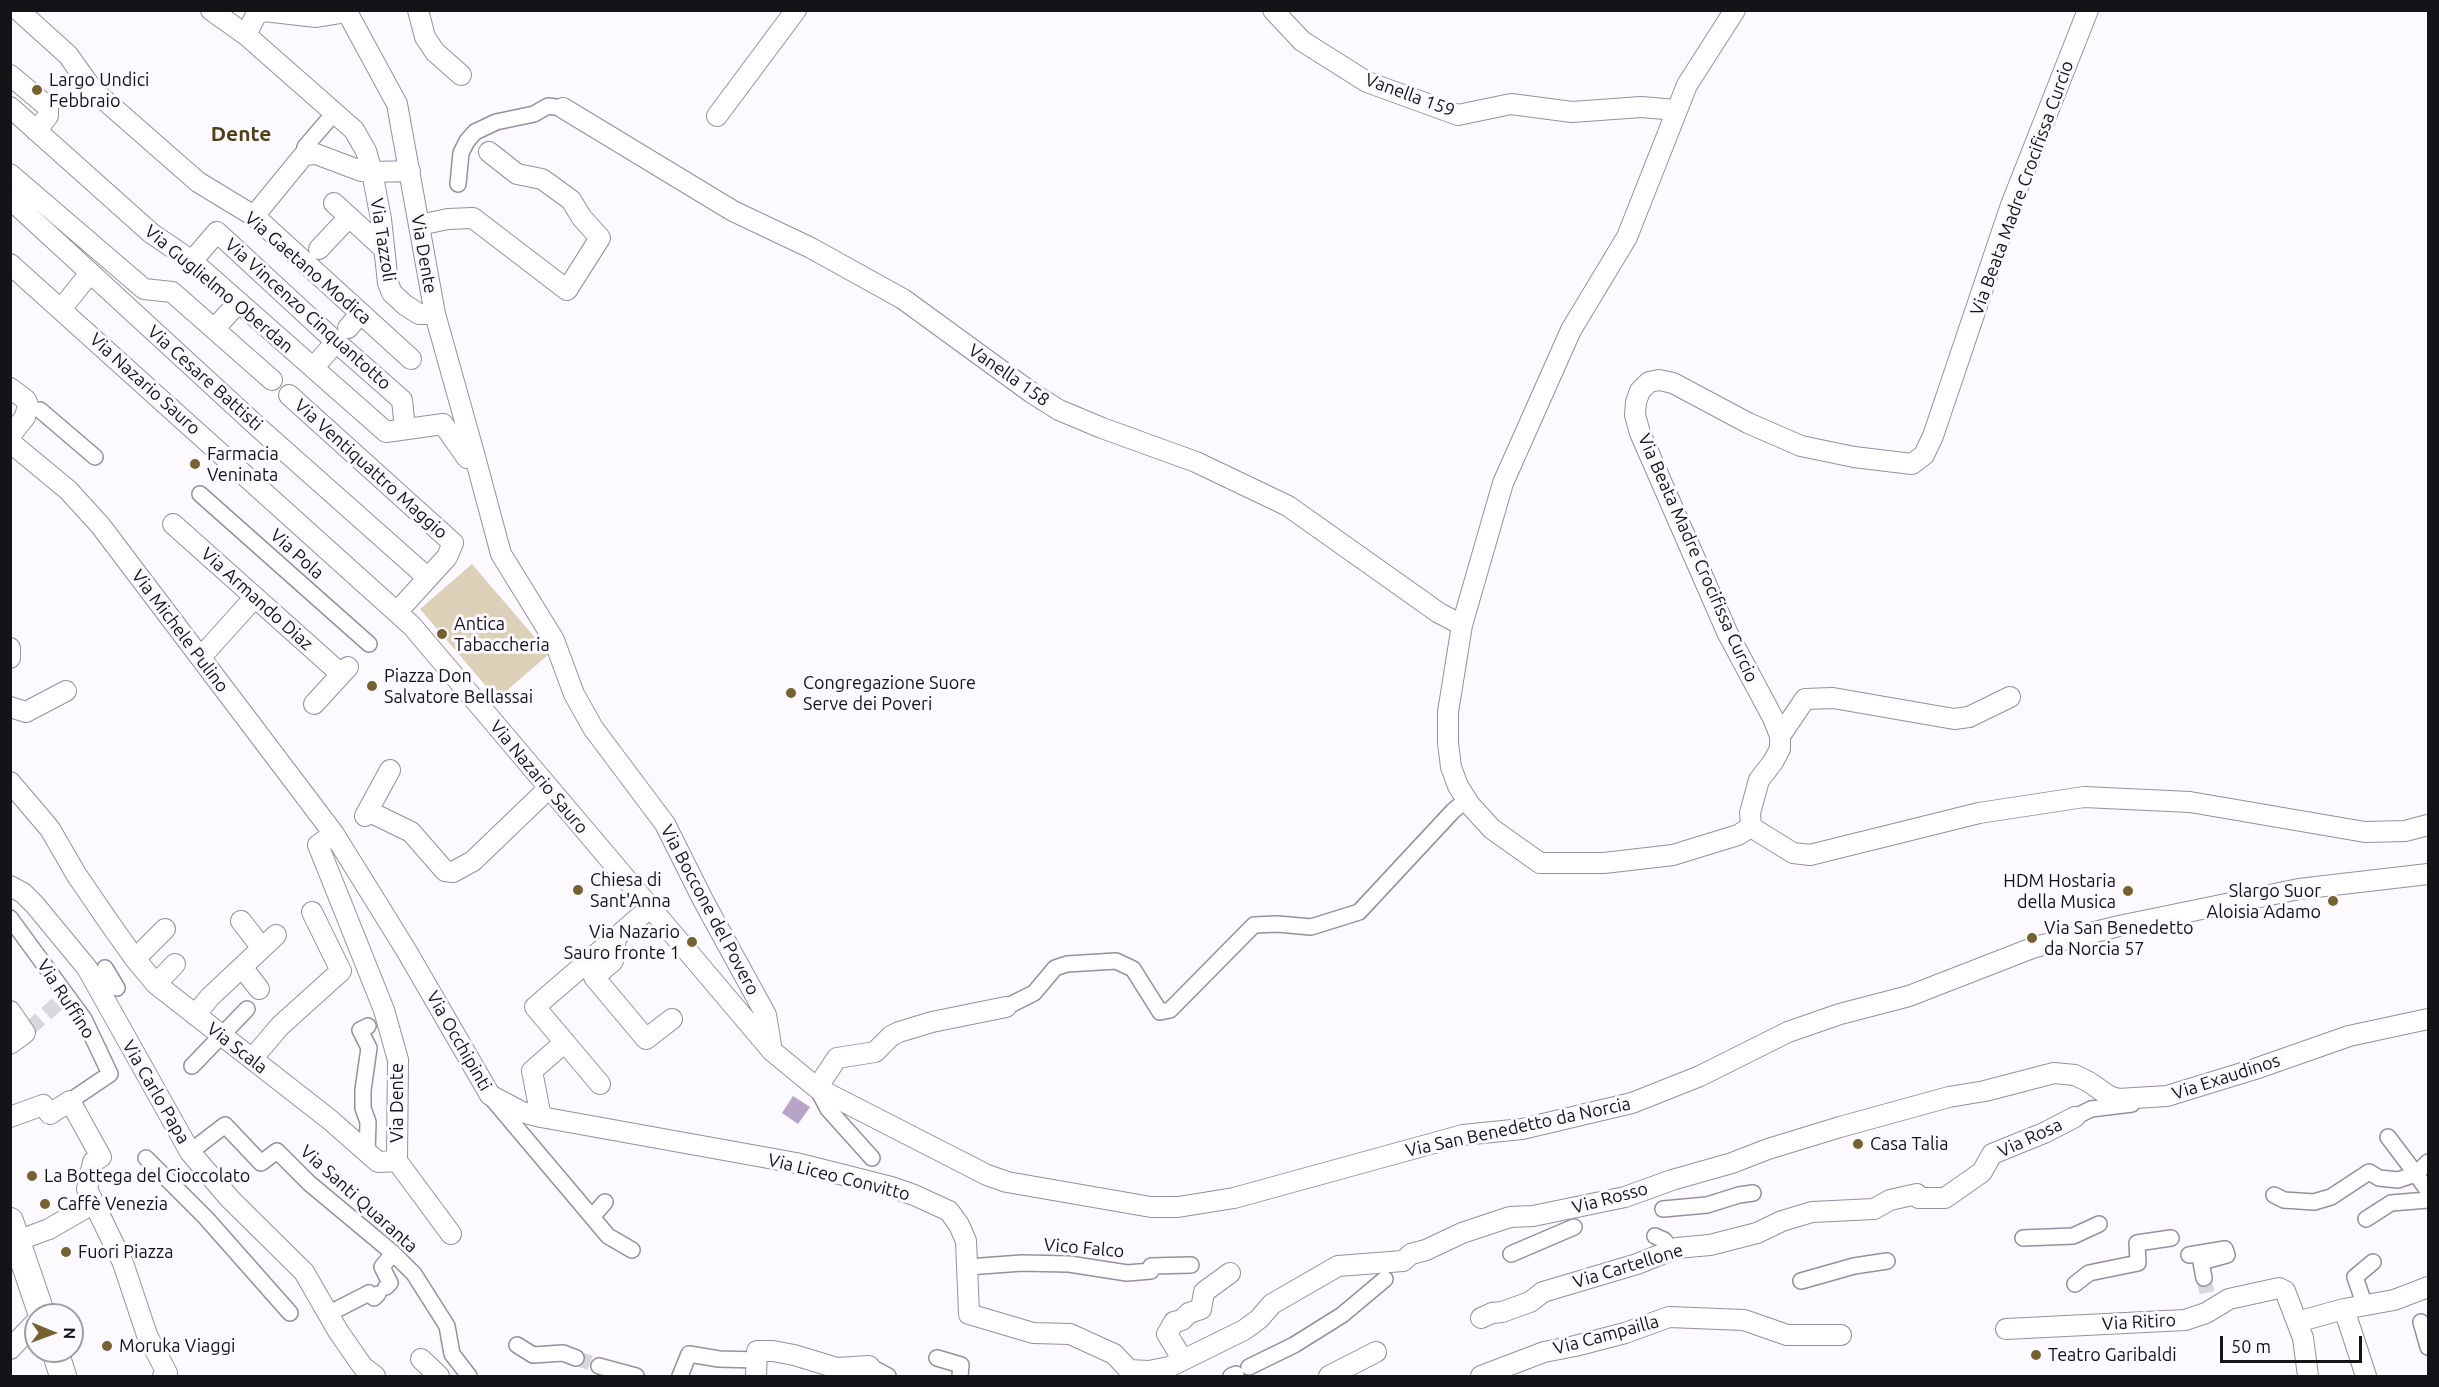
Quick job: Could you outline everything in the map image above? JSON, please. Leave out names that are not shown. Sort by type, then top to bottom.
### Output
[{"type":"street","name":"Via Gaetano Modica","points":[[18,10],[68,55],[93,90],[198,182],[254,216],[411,359]]},
{"type":"street","name":"Via Tazzoli","points":[[211,10],[246,35],[354,130],[366,151],[372,172],[381,219],[388,284],[392,293],[419,314],[435,314]]},
{"type":"street","points":[[417,10],[424,38],[435,52],[461,75]]},
{"type":"street","points":[[717,116],[796,10]]},
{"type":"street","name":"Vanella 159","points":[[1273,10],[1302,41],[1367,82],[1458,115],[1511,104],[1572,112],[1641,107],[1677,110]]},
{"type":"street","points":[[1735,10],[1687,85],[1627,237],[1571,330],[1503,483],[1462,625],[1448,712],[1448,743],[1451,767],[1458,786],[1470,805],[1492,829],[1540,863],[1604,863],[1673,855],[1738,835],[1751,827]]},
{"type":"street","name":"Via Beata Madre Crocifissa Curcio","points":[[1780,736],[1773,718],[1727,632],[1640,433],[1635,415],[1640,391],[1648,382],[1659,380],[1673,383],[1748,423],[1801,446],[1854,457],[1912,464],[1924,455],[1933,436],[2011,205],[2088,10]]},
{"type":"street","points":[[246,35],[256,15],[264,11],[316,17],[347,11]]},
{"type":"street","name":"Via Dente","points":[[347,11],[397,104],[435,314],[475,457]]},
{"type":"street","points":[[10,75],[48,107],[48,116],[36,131]]},
{"type":"street","points":[[458,184],[461,153],[466,141],[475,132],[496,122],[534,114],[548,106],[563,108]]},
{"type":"street","name":"Via Guglielmo Oberdan","points":[[10,107],[151,233],[187,258],[239,302],[386,432],[442,424],[467,458],[475,457]]},
{"type":"street","name":"Vanella 158","points":[[563,108],[733,211],[811,248],[903,298],[1032,393],[1059,410],[1196,462],[1288,506],[1439,614],[1462,625]]},
{"type":"street","points":[[254,216],[304,155],[305,147],[335,112]]},
{"type":"street","points":[[419,225],[448,219],[473,218],[567,290],[600,238],[582,218],[571,200],[542,179],[517,174],[489,152]]},
{"type":"street","points":[[304,155],[316,154],[361,171],[410,171]]},
{"type":"street","points":[[10,174],[144,289],[172,292],[272,380]]},
{"type":"street","name":"Via Cesare Battisti","points":[[10,199],[428,578]]},
{"type":"street","points":[[187,258],[231,203]]},
{"type":"street","points":[[334,203],[383,248]]},
{"type":"street","points":[[319,249],[349,217]]},
{"type":"street","name":"Via Vincenzo Cinquantotto","points":[[187,258],[217,232],[342,335],[402,399],[405,429]]},
{"type":"street","name":"Via Nazario Sauro","points":[[10,264],[62,308],[412,626],[772,1051],[817,1088]]},
{"type":"street","points":[[62,308],[90,273]]},
{"type":"street","points":[[214,329],[239,302]]},
{"type":"street","points":[[320,360],[361,313]]},
{"type":"street","points":[[10,388],[26,400],[28,405],[25,417],[10,436]]},
{"type":"street","name":"Via Ventiquattro Maggio","points":[[289,395],[453,543],[447,557],[428,578]]},
{"type":"street","points":[[40,410],[95,457]]},
{"type":"street","name":"Via Michele Pulino","points":[[10,442],[68,490],[100,525],[334,834]]},
{"type":"street","name":"Via Boccone del Povero","points":[[475,457],[501,554],[554,640],[574,694],[593,728],[665,824],[703,900],[766,1015],[772,1051]]},
{"type":"street","name":"Via Pola","points":[[200,494],[369,644]]},
{"type":"street","name":"Via Armando Diaz","points":[[173,524],[255,597],[345,670],[315,704]]},
{"type":"street","points":[[397,612],[428,578]]},
{"type":"street","points":[[201,657],[255,597]]},
{"type":"street","points":[[10,648],[10,658]]},
{"type":"street","points":[[10,708],[26,712],[66,691]]},
{"type":"street","points":[[1751,827],[1750,813],[1759,780],[1773,762],[1780,748],[1780,736],[1805,699],[1833,698],[1954,719],[1969,717],[2010,697]]},
{"type":"street","points":[[390,770],[367,813],[411,832],[445,871],[453,872],[473,861],[549,788]]},
{"type":"street","name":"Via Scala","points":[[10,782],[50,828],[76,874],[156,984],[329,1119],[378,1162],[397,1161]]},
{"type":"street","points":[[1751,827],[1793,853],[1810,855],[1979,813],[2084,797],[2190,802],[2365,832],[2405,831],[2428,825]]},
{"type":"street","points":[[872,1158],[828,1109],[817,1088],[837,1058],[875,1052],[891,1036],[932,1022],[1006,1007],[1034,993],[1055,969],[1067,964],[1116,961],[1133,969],[1160,1012],[1170,1010],[1254,925],[1278,924],[1311,927],[1359,912],[1460,805],[1470,805]]},
{"type":"street","name":"Via Dente","points":[[334,834],[318,845],[384,1010],[398,1060],[397,1161]]},
{"type":"street","name":"Via Occhipinti","points":[[334,834],[406,950],[490,1095],[608,1236],[632,1250]]},
{"type":"street","name":"Via San Benedetto da Norcia","points":[[817,1088],[987,1175],[1007,1182],[1151,1207],[1178,1207],[1234,1198],[1463,1135],[1522,1129],[1632,1103],[1700,1076],[1788,1032],[1840,1014],[1909,996],[2035,947],[2119,926],[2299,889],[2428,874]]},
{"type":"street","name":"Via Carlo Papa","points":[[10,886],[23,893],[35,905],[87,968],[190,1152],[230,1200],[304,1272],[330,1313],[338,1331],[363,1366],[375,1377]]},
{"type":"street","points":[[600,1083],[535,1007],[651,907]]},
{"type":"street","points":[[252,1059],[280,1026],[341,971],[312,912]]},
{"type":"street","name":"Via Ruffino","points":[[10,918],[84,1019],[110,1074],[50,1114],[43,1105],[10,1117]]},
{"type":"street","points":[[195,1015],[269,942],[241,921]]},
{"type":"street","points":[[135,958],[165,929]]},
{"type":"street","points":[[616,938],[613,961],[594,976],[646,1039],[672,1019]]},
{"type":"street","points":[[156,984],[175,964]]},
{"type":"street","points":[[242,967],[259,988]]},
{"type":"street","points":[[105,969],[117,988]]},
{"type":"street","points":[[192,1066],[247,1009]]},
{"type":"street","points":[[10,1011],[21,1035]]},
{"type":"street","name":"Via Exaudinos","points":[[1818,1134],[1949,1097],[1985,1091],[2054,1073],[2076,1075],[2109,1096],[2118,1099],[2167,1096],[2255,1069],[2349,1036],[2428,1019]]},
{"type":"street","points":[[367,1153],[368,1122],[363,1108],[363,1090],[369,1048],[360,1030],[368,1026]]},
{"type":"street","points":[[541,1117],[532,1071],[565,1042]]},
{"type":"street","name":"Via Liceo Convitto","points":[[490,1095],[522,1112],[541,1117],[796,1163],[891,1187],[949,1211],[966,1241],[969,1314],[1033,1333],[1070,1334],[1114,1354],[1128,1370],[1156,1374]]},
{"type":"street","points":[[2075,1117],[2091,1109],[2121,1107],[2167,1096]]},
{"type":"street","points":[[69,1101],[101,1157],[93,1162],[87,1189],[123,1263],[147,1335],[165,1375]]},
{"type":"street","name":"Via Rosa","points":[[1918,1196],[1945,1198],[1982,1172],[1992,1154],[2044,1133],[2075,1117]]},
{"type":"street","name":"Via Santi Quaranta","points":[[190,1152],[225,1125],[261,1163],[277,1151],[309,1183],[393,1253],[414,1274],[447,1326],[452,1354],[469,1377]]},
{"type":"street","name":"Via Rosso","points":[[1183,1360],[1244,1330],[1259,1319],[1272,1304],[1338,1266],[1403,1260],[1411,1254],[1510,1217],[1533,1216],[1624,1197],[1818,1134]]},
{"type":"street","points":[[2388,1137],[2428,1191]]},
{"type":"street","points":[[146,1158],[206,1218],[290,1313]]},
{"type":"street","points":[[397,1161],[451,1234]]},
{"type":"street","points":[[2274,1195],[2284,1200],[2314,1202],[2331,1197],[2369,1172],[2379,1178],[2398,1180],[2416,1174],[2428,1162]]},
{"type":"street","points":[[1663,1209],[1707,1205],[1753,1193]]},
{"type":"street","name":"Via Cartellone","points":[[1481,1318],[1492,1312],[1502,1312],[1530,1302],[1543,1292],[1637,1264],[1672,1250],[1710,1245],[1757,1233],[1782,1221],[1812,1212],[1874,1209],[1890,1200],[1918,1196]]},
{"type":"street","points":[[2366,1219],[2391,1203],[2428,1200]]},
{"type":"street","points":[[592,1216],[605,1202]]},
{"type":"street","points":[[38,1303],[14,1231],[49,1229],[94,1203]]},
{"type":"street","points":[[2023,1238],[2073,1236],[2099,1224]]},
{"type":"street","points":[[1511,1254],[1574,1227]]},
{"type":"street","points":[[1655,1236],[1664,1240],[1672,1250]]},
{"type":"street","points":[[2075,1284],[2089,1273],[2138,1263],[2137,1243],[2171,1238]]},
{"type":"street","points":[[2188,1255],[2225,1249],[2227,1255],[2201,1262],[2204,1278]]},
{"type":"street","points":[[330,1313],[369,1293],[374,1298],[382,1291],[390,1283],[382,1267],[393,1253]]},
{"type":"street","points":[[1802,1281],[1854,1266],[1887,1261]]},
{"type":"street","points":[[2365,1306],[2355,1277],[2373,1262]]},
{"type":"street","name":"Vico Falco","points":[[968,1267],[1022,1263],[1069,1264],[1127,1273],[1151,1271],[1151,1266],[1191,1265]]},
{"type":"street","points":[[1156,1374],[1183,1360],[1167,1334],[1174,1322],[1201,1309],[1204,1292],[1230,1273]]},
{"type":"street","points":[[1239,1372],[1294,1345],[1342,1315],[1385,1279]]},
{"type":"street","points":[[2297,1322],[2344,1309],[2394,1300],[2428,1287]]},
{"type":"street","name":"Via Ritiro","points":[[2006,1329],[2186,1320],[2209,1304],[2279,1288],[2285,1292],[2303,1338],[2308,1377]]},
{"type":"street","points":[[2344,1309],[2366,1377]]},
{"type":"street","name":"Via Campailla","points":[[1481,1377],[1544,1352],[1585,1344],[1669,1317],[1744,1320],[1787,1335],[1841,1335]]},
{"type":"street","points":[[2421,1322],[2428,1347]]},
{"type":"street","points":[[10,1349],[24,1334]]},
{"type":"street","points":[[517,1345],[533,1355],[563,1353],[576,1358]]},
{"type":"street","points":[[680,1377],[689,1354],[756,1369],[757,1351],[773,1351],[838,1372],[869,1366],[888,1377]]},
{"type":"street","points":[[1329,1377],[1376,1352]]},
{"type":"street","points":[[421,1359],[439,1377]]},
{"type":"street","points":[[937,1359],[961,1365],[960,1377]]},
{"type":"street","points":[[599,1366],[636,1377]]},
{"type":"shaded area","points":[[472,564],[549,654],[497,699],[420,609]]},
{"type":"shaded area","points":[[793,1096],[810,1107],[798,1124],[782,1113]]},
{"type":"tunnel","points":[[29,1029],[57,1004]]},
{"type":"tunnel","points":[[2204,1278],[2208,1298]]},
{"type":"tunnel","points":[[576,1358],[599,1366]]},
{"type":"place","name":"Largo Undici Febbraio","points":[[37,90]]},
{"type":"place","name":"Farmacia Veninata","points":[[195,464]]},
{"type":"place","name":"Antica Tabaccheria","points":[[442,634]]},
{"type":"place","name":"Piazza Don Salvatore Bellassai","points":[[372,686]]},
{"type":"place","name":"Congregazione Suore Serve dei Poveri","points":[[791,693]]},
{"type":"place","name":"Chiesa di Sant'Anna","points":[[578,890]]},
{"type":"place","name":"HDM Hostaria della Musica","points":[[2128,891]]},
{"type":"place","name":"Slargo Suor Aloisia Adamo","points":[[2333,901]]},
{"type":"place","name":"Via San Benedetto da Norcia 57","points":[[2032,938]]},
{"type":"place","name":"Via Nazario Sauro fronte 1","points":[[692,942]]},
{"type":"place","name":"Casa Talia","points":[[1858,1144]]},
{"type":"place","name":"La Bottega del Cioccolato","points":[[32,1176]]},
{"type":"place","name":"Caffè Venezia","points":[[45,1204]]},
{"type":"place","name":"Fuori Piazza","points":[[66,1252]]},
{"type":"place","name":"Moruka Viaggi","points":[[107,1346]]},
{"type":"place","name":"Teatro Garibaldi","points":[[2036,1355]]},
{"type":"district","name":"Dente","points":[[241,134]]}]
